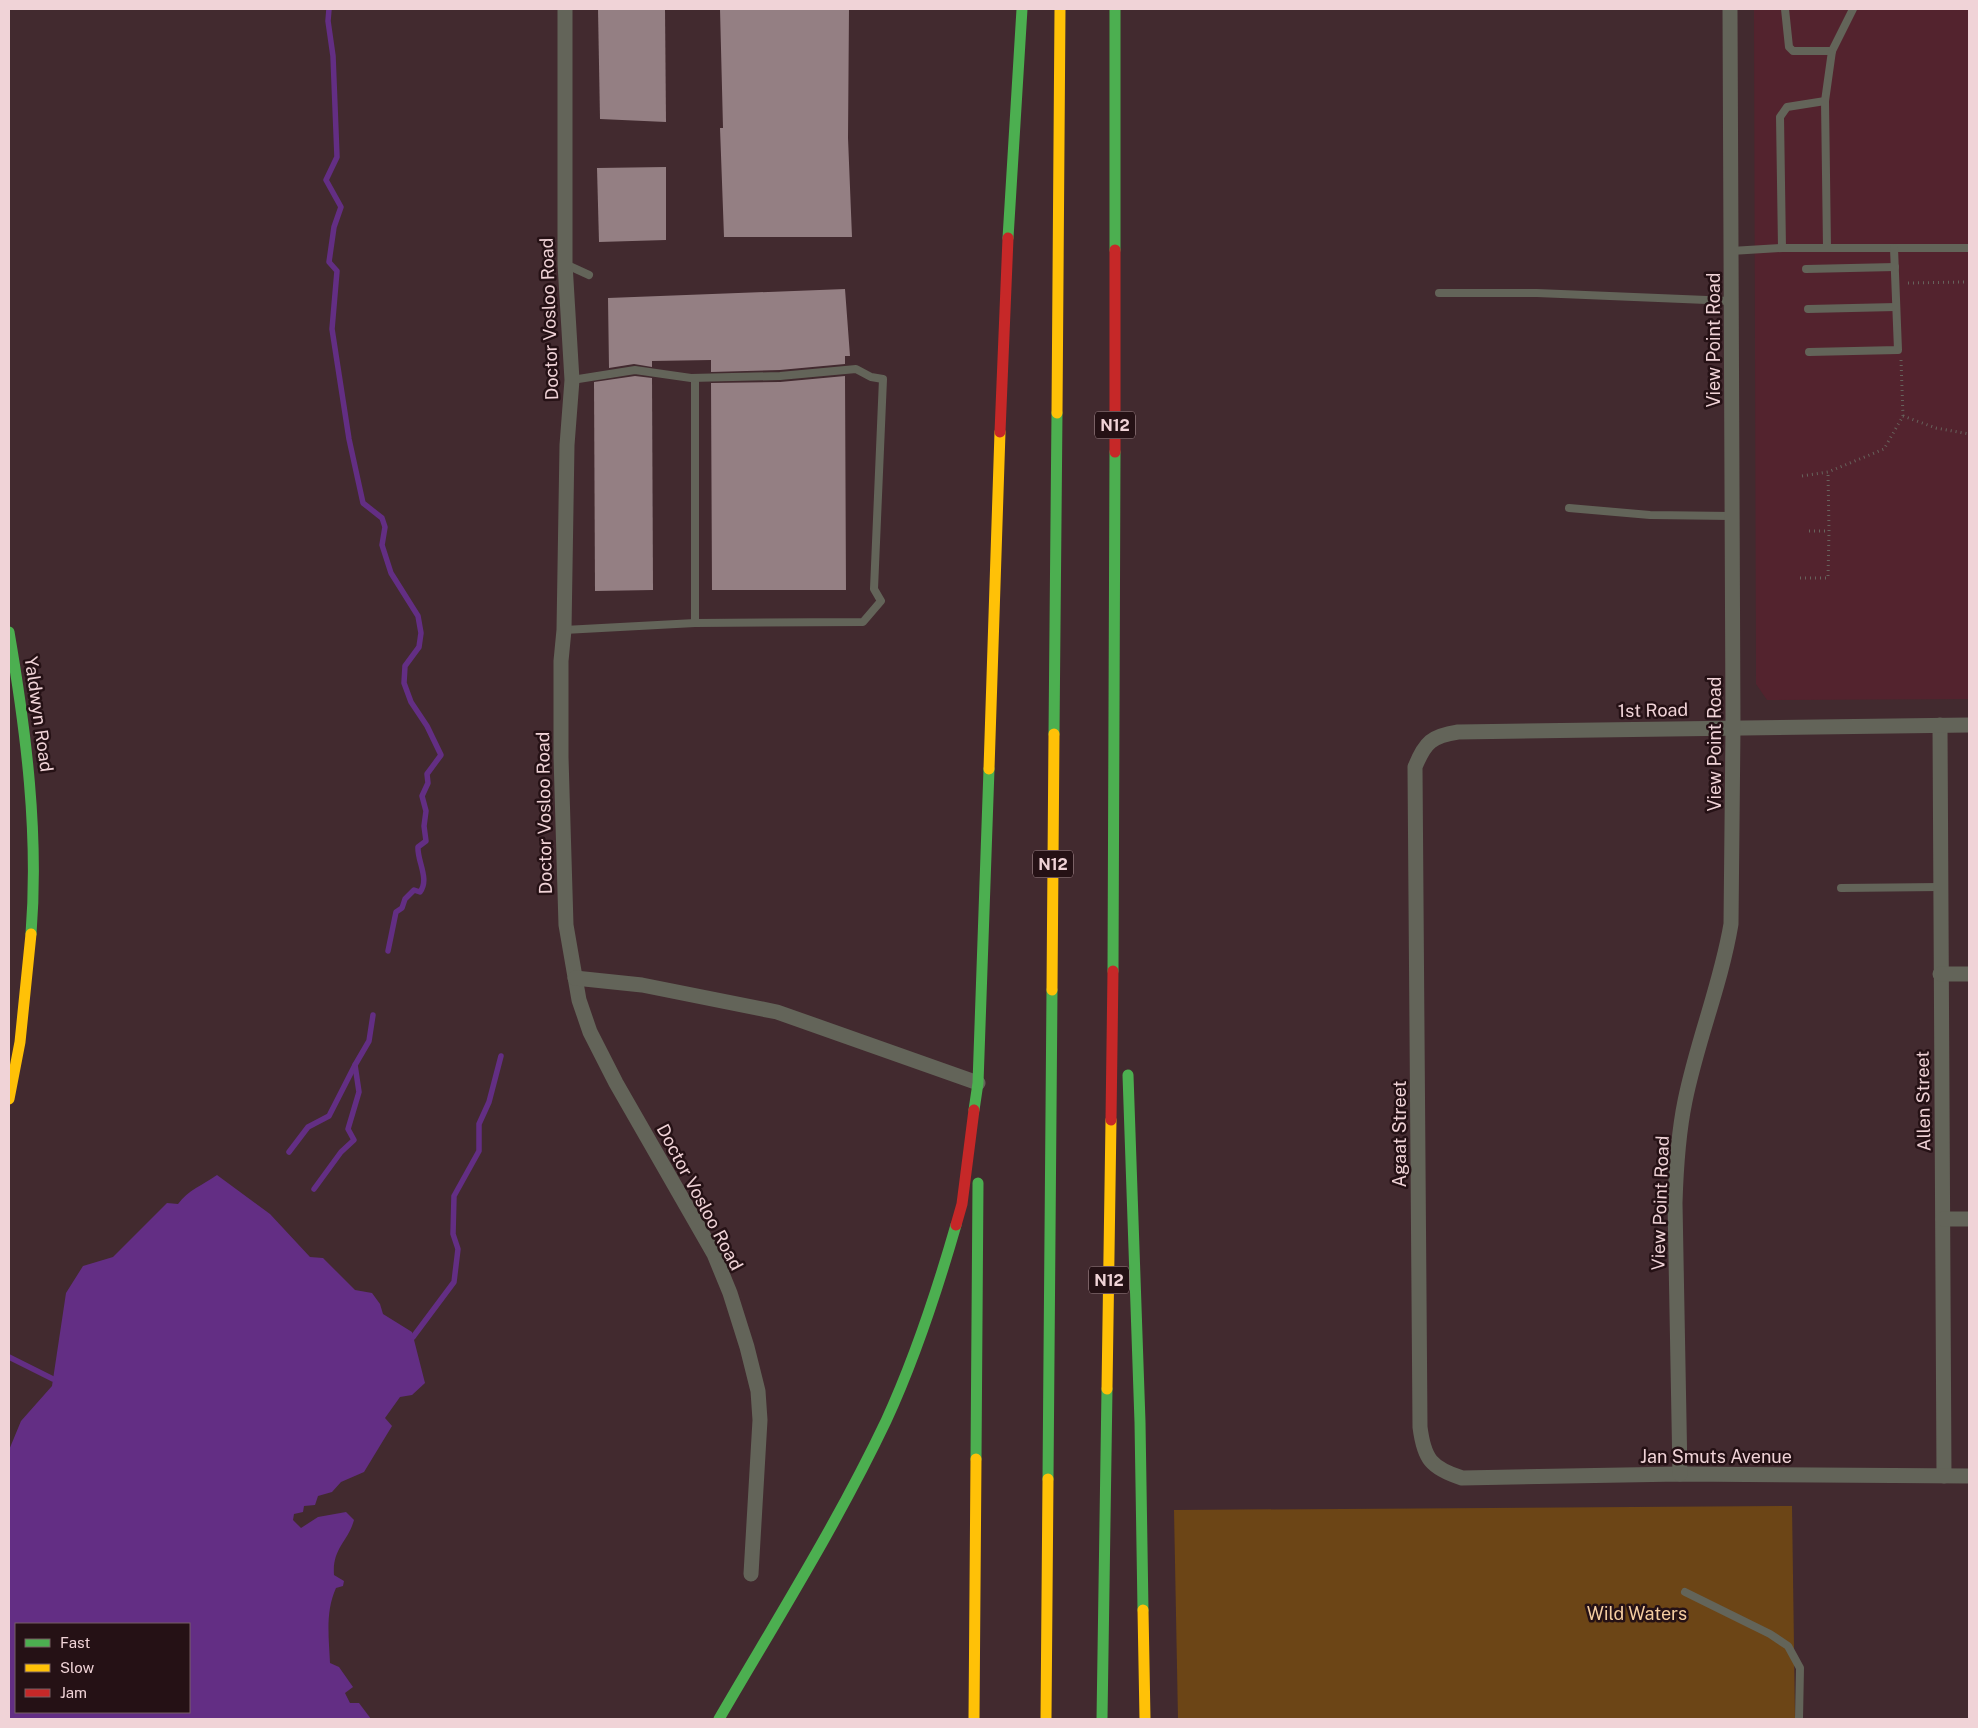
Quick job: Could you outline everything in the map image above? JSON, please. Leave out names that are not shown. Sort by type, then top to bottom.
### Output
[{"type":"main road","points":[[974,1719],[978,1083],[1005,296],[1022,9]]},
{"type":"main road","name":"N12","points":[[1046,1719],[1060,9]]},
{"type":"main road","name":"N12","points":[[1102,1719],[1115,842],[1114,9]]},
{"type":"main road","name":"Yaldwyn Road","points":[[9,632],[28,748],[32,859],[25,1008],[9,1099]]},
{"type":"main road","name":"Yaldwyn Road","points":[[9,684],[20,775],[23,855],[15,975]]},
{"type":"main road","points":[[1115,842],[1124,1006]]},
{"type":"main road","points":[[1128,1064],[1140,1422],[1145,1719]]},
{"type":"main road","points":[[719,1719],[824,1539],[886,1420],[936,1295],[962,1204],[978,1083]]},
{"type":"street","name":"Doctor Vosloo Road","points":[[565,9],[565,264],[572,380],[567,445],[564,630],[561,661],[560,757],[566,925],[579,1000],[598,1049],[714,1254],[730,1293],[747,1346],[758,1391],[760,1420],[752,1574]]},
{"type":"street","name":"View Point Road","points":[[1680,1474],[1676,1166],[1685,1099],[1725,956],[1730,924],[1733,727],[1730,9]]},
{"type":"street","name":"1st Road","points":[[1415,767],[1422,750],[1429,742],[1440,735],[1458,732],[1969,724]]},
{"type":"street","name":"Allen Street","points":[[1940,725],[1944,1476]]},
{"type":"street","name":"Agaat Street","points":[[1415,767],[1420,1427],[1423,1447],[1431,1464],[1444,1472],[1462,1478]]},
{"type":"street","points":[[1940,974],[1969,974]]},
{"type":"street","points":[[575,978],[642,985],[777,1012],[978,1083]]},
{"type":"street","points":[[1943,1219],[1969,1219]]},
{"type":"street","name":"Jan Smuts Avenue","points":[[1462,1478],[1680,1474],[1969,1476]]},
{"type":"lane","points":[[1785,9],[1788,47],[1793,51],[1832,51]]},
{"type":"lane","points":[[1828,248],[1825,100],[1832,51],[1853,9]]},
{"type":"lane","points":[[1782,248],[1780,117],[1787,107],[1825,100]]},
{"type":"lane","points":[[1731,251],[1782,248],[1969,248]]},
{"type":"lane","points":[[1810,352],[1898,350],[1894,248]]},
{"type":"lane","points":[[565,264],[589,275]]},
{"type":"lane","points":[[1806,269],[1895,267]]},
{"type":"lane","points":[[1439,293],[1546,294],[1731,301]]},
{"type":"lane","points":[[1808,308],[1896,307]]},
{"type":"lane","points":[[564,630],[695,623],[864,622],[880,601],[874,589],[883,379],[871,378],[856,369],[780,376],[695,378],[636,370],[572,380]]},
{"type":"lane","points":[[695,378],[695,623]]},
{"type":"lane","points":[[1568,508],[1650,515],[1732,516]]},
{"type":"lane","points":[[1841,888],[1940,887]]},
{"type":"lane","points":[[1685,1592],[1770,1634],[1788,1646],[1800,1668],[1799,1719]]},
{"type":"path","points":[[1894,283],[1964,282]]},
{"type":"path","points":[[1802,476],[1828,472],[1884,449],[1903,416],[1902,366],[1898,350]]},
{"type":"path","points":[[1903,416],[1936,428],[1969,434]]},
{"type":"path","points":[[1800,578],[1828,578],[1828,472]]},
{"type":"path","points":[[1809,531],[1829,531]]},
{"type":"shaded area","points":[[1754,9],[1969,9],[1969,699],[1767,700],[1756,684]]},
{"type":"shaded area","points":[[217,1175],[270,1214],[310,1257],[323,1258],[355,1290],[372,1293],[380,1304],[383,1314],[412,1332],[425,1383],[412,1395],[400,1397],[385,1418],[392,1426],[364,1472],[341,1482],[332,1492],[318,1496],[315,1505],[304,1506],[303,1512],[294,1514],[293,1520],[301,1528],[318,1517],[346,1512],[354,1520],[335,1558],[334,1575],[344,1581],[343,1586],[336,1588],[330,1606],[328,1625],[330,1663],[339,1667],[353,1687],[345,1693],[350,1703],[359,1703],[371,1719],[9,1719],[9,1450],[21,1421],[52,1386],[66,1293],[83,1266],[113,1257],[167,1203],[178,1204],[191,1191]]},
{"type":"green space","name":"Wild Waters","points":[[1792,1506],[1795,1719],[1178,1719],[1174,1510]]},
{"type":"building","points":[[598,9],[665,9],[666,122],[600,119]]},
{"type":"building","points":[[720,9],[849,9],[848,138],[852,237],[724,237],[720,128],[723,128]]},
{"type":"building","points":[[666,167],[666,240],[599,242],[597,168]]},
{"type":"building","points":[[845,289],[850,356],[845,356],[845,364],[780,370],[711,372],[711,360],[652,361],[652,367],[634,364],[609,368],[608,298]]},
{"type":"building","points":[[635,376],[652,378],[653,590],[595,591],[594,382]]},
{"type":"building","points":[[845,376],[846,590],[712,590],[711,383],[780,382]]},
{"type":"waterway","points":[[329,9],[328,21],[333,56],[337,157],[326,180],[341,207],[334,227],[329,262],[337,271],[332,329],[349,439],[363,503],[382,518],[385,527],[382,545],[391,573],[418,616],[421,633],[419,647],[405,666],[404,683],[411,702],[427,726],[441,755],[427,774],[428,783],[422,796],[426,811],[424,826],[426,841],[418,847],[418,852],[424,881],[423,887],[420,892],[414,890],[405,899],[402,908],[396,912],[388,951]]},
{"type":"waterway","points":[[314,1189],[341,1152],[354,1140],[348,1129],[359,1092],[355,1065],[369,1041],[373,1015]]},
{"type":"waterway","points":[[413,1337],[454,1282],[458,1249],[453,1234],[454,1196],[479,1151],[479,1124],[489,1102],[501,1056]]},
{"type":"waterway","points":[[289,1152],[308,1127],[329,1116],[355,1065]]},
{"type":"waterway","points":[[9,1357],[53,1379]]},
{"type":"traffic: fast","points":[[1008,238],[1022,9]]},
{"type":"traffic: fast","points":[[1115,9],[1115,250]]},
{"type":"traffic: fast","points":[[1054,734],[1057,413]]},
{"type":"traffic: fast","points":[[1113,971],[1115,452]]},
{"type":"traffic: fast","points":[[9,632],[26,744],[32,820],[33,896],[31,934]]},
{"type":"traffic: fast","points":[[974,1110],[978,1083],[989,769]]},
{"type":"traffic: fast","points":[[1048,1479],[1052,990]]},
{"type":"traffic: fast","points":[[1128,1075],[1140,1422],[1143,1610]]},
{"type":"traffic: fast","points":[[976,1459],[978,1183]]},
{"type":"traffic: fast","points":[[719,1719],[827,1535],[886,1421],[925,1324],[956,1225]]},
{"type":"traffic: fast","points":[[1102,1719],[1107,1389]]},
{"type":"traffic: slow","points":[[1057,413],[1060,9]]},
{"type":"traffic: slow","points":[[989,769],[1000,432]]},
{"type":"traffic: slow","points":[[1052,990],[1054,734]]},
{"type":"traffic: slow","points":[[9,1099],[20,1042],[31,934]]},
{"type":"traffic: slow","points":[[1107,1389],[1111,1120]]},
{"type":"traffic: slow","points":[[974,1719],[976,1459]]},
{"type":"traffic: slow","points":[[1046,1719],[1048,1479]]},
{"type":"traffic: slow","points":[[1143,1610],[1145,1719]]},
{"type":"traffic: jam","points":[[1000,432],[1008,238]]},
{"type":"traffic: jam","points":[[1115,250],[1115,452]]},
{"type":"traffic: jam","points":[[1111,1120],[1113,971]]},
{"type":"traffic: jam","points":[[956,1225],[962,1204],[974,1110]]}]
